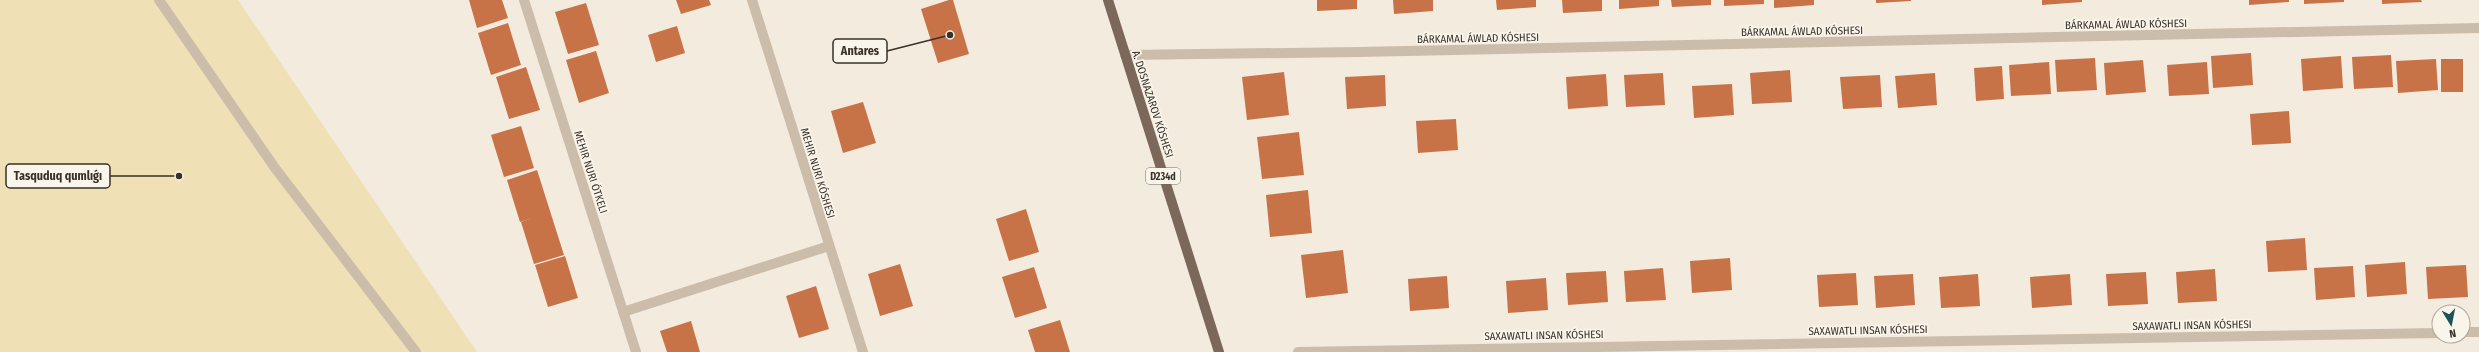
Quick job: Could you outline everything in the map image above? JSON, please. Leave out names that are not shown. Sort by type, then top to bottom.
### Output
[{"type":"main road","name":"A. DOSNAZAROV KÓSHESI","points":[[1108,0],[1219,352]]},
{"type":"street","points":[[159,0],[275,168],[416,352]]},
{"type":"street","points":[[524,0],[636,352]]},
{"type":"street","points":[[752,0],[863,352]]},
{"type":"street","name":"BÁRKAMAL ÁWLAD KÓSHESI","points":[[1125,55],[1358,52],[2479,28]]},
{"type":"street","points":[[624,312],[829,246]]},
{"type":"street","points":[[1298,352],[2431,332]]},
{"type":"sand","points":[[0,0],[238,0],[477,352],[0,352]]},
{"type":"building","points":[[469,0],[502,0],[508,18],[477,28]]},
{"type":"building","points":[[676,0],[709,0],[711,5],[681,14]]},
{"type":"building","points":[[953,0],[969,54],[938,63],[921,9]]},
{"type":"building","points":[[1317,0],[1357,0],[1357,9],[1317,11]]},
{"type":"building","points":[[1393,0],[1433,0],[1433,11],[1394,14]]},
{"type":"building","points":[[1496,0],[1536,0],[1536,7],[1497,10]]},
{"type":"building","points":[[1562,0],[1602,0],[1602,11],[1563,13]]},
{"type":"building","points":[[1619,0],[1659,0],[1659,6],[1619,9]]},
{"type":"building","points":[[1671,0],[1711,0],[1711,5],[1672,7]]},
{"type":"building","points":[[1724,0],[1764,0],[1764,4],[1724,6]]},
{"type":"building","points":[[1774,0],[1814,0],[1814,5],[1774,8]]},
{"type":"building","points":[[1876,0],[1911,0],[1911,1],[1876,3]]},
{"type":"building","points":[[2042,0],[2082,0],[2082,2],[2042,5]]},
{"type":"building","points":[[2249,0],[2289,0],[2289,2],[2249,5]]},
{"type":"building","points":[[2304,0],[2344,0],[2344,2],[2304,4]]},
{"type":"building","points":[[2382,0],[2421,0],[2422,2],[2382,4]]},
{"type":"building","points":[[586,3],[599,45],[568,54],[555,12]]},
{"type":"building","points":[[508,23],[521,65],[491,75],[478,33]]},
{"type":"building","points":[[677,26],[685,53],[656,62],[648,35]]},
{"type":"building","points":[[596,51],[609,93],[579,103],[566,60]]},
{"type":"building","points":[[2251,53],[2253,85],[2213,88],[2211,56]]},
{"type":"building","points":[[2391,55],[2393,87],[2354,89],[2352,57]]},
{"type":"building","points":[[2341,56],[2343,88],[2303,91],[2301,59]]},
{"type":"building","points":[[2095,58],[2097,90],[2057,92],[2055,60]]},
{"type":"building","points":[[2436,59],[2438,90],[2398,93],[2396,61]]},
{"type":"building","points":[[2441,59],[2463,59],[2463,92],[2441,92]]},
{"type":"building","points":[[2143,60],[2146,92],[2106,95],[2104,63]]},
{"type":"building","points":[[2049,62],[2051,94],[2011,96],[2009,65]]},
{"type":"building","points":[[2207,62],[2209,94],[2169,96],[2167,65]]},
{"type":"building","points":[[2002,66],[2004,99],[1976,101],[1974,68]]},
{"type":"building","points":[[526,67],[540,110],[509,119],[496,77]]},
{"type":"building","points":[[1790,70],[1792,102],[1752,104],[1750,73]]},
{"type":"building","points":[[1284,72],[1289,115],[1247,120],[1242,77]]},
{"type":"building","points":[[1663,73],[1665,105],[1626,107],[1624,75]]},
{"type":"building","points":[[1935,73],[1937,105],[1898,108],[1895,76]]},
{"type":"building","points":[[1606,74],[1608,106],[1568,109],[1566,77]]},
{"type":"building","points":[[1385,75],[1386,106],[1347,109],[1345,77]]},
{"type":"building","points":[[1880,75],[1882,107],[1843,109],[1840,77]]},
{"type":"building","points":[[1732,84],[1734,115],[1694,118],[1692,86]]},
{"type":"building","points":[[863,102],[876,143],[843,153],[831,111]]},
{"type":"building","points":[[2289,111],[2291,143],[2252,145],[2250,114]]},
{"type":"building","points":[[1456,119],[1458,150],[1418,153],[1416,121]]},
{"type":"building","points":[[521,126],[534,168],[504,177],[491,135]]},
{"type":"building","points":[[1299,132],[1304,175],[1262,179],[1257,137]]},
{"type":"building","points":[[537,170],[564,255],[534,264],[521,222],[532,218],[520,222],[507,180]]},
{"type":"building","points":[[1308,190],[1312,233],[1270,237],[1266,195]]},
{"type":"building","points":[[1026,209],[1039,252],[1009,261],[996,219]]},
{"type":"building","points":[[2305,238],[2307,270],[2268,272],[2266,241]]},
{"type":"building","points":[[1343,250],[1348,293],[1306,298],[1301,255]]},
{"type":"building","points":[[565,256],[578,298],[548,307],[535,265]]},
{"type":"building","points":[[1730,258],[1732,290],[1692,293],[1690,261]]},
{"type":"building","points":[[2405,262],[2407,294],[2367,297],[2365,265]]},
{"type":"building","points":[[900,264],[913,306],[880,316],[868,274]]},
{"type":"building","points":[[2466,265],[2468,297],[2428,299],[2426,267]]},
{"type":"building","points":[[2353,266],[2355,297],[2316,300],[2314,268]]},
{"type":"building","points":[[1034,267],[1047,308],[1015,318],[1002,277]]},
{"type":"building","points":[[1663,268],[1666,300],[1626,302],[1624,271]]},
{"type":"building","points":[[2215,269],[2217,301],[2178,303],[2176,272]]},
{"type":"building","points":[[1606,271],[1608,302],[1568,305],[1566,273]]},
{"type":"building","points":[[2146,272],[2148,304],[2108,306],[2106,274]]},
{"type":"building","points":[[1856,273],[1858,305],[1819,307],[1817,275]]},
{"type":"building","points":[[1913,274],[1915,305],[1876,308],[1874,276]]},
{"type":"building","points":[[1978,274],[1980,306],[1941,308],[1939,277]]},
{"type":"building","points":[[2070,274],[2072,305],[2032,308],[2030,277]]},
{"type":"building","points":[[1447,276],[1449,308],[1410,311],[1408,279]]},
{"type":"building","points":[[1546,278],[1548,310],[1508,313],[1506,281]]},
{"type":"building","points":[[816,286],[829,329],[799,338],[786,296]]},
{"type":"building","points":[[1060,320],[1070,352],[1035,352],[1028,330]]},
{"type":"building","points":[[691,321],[700,352],[667,352],[660,331]]},
{"type":"place","name":"Antares","points":[[950,35]]},
{"type":"place","name":"Tasquduq qumlıǵı","points":[[179,176]]}]
